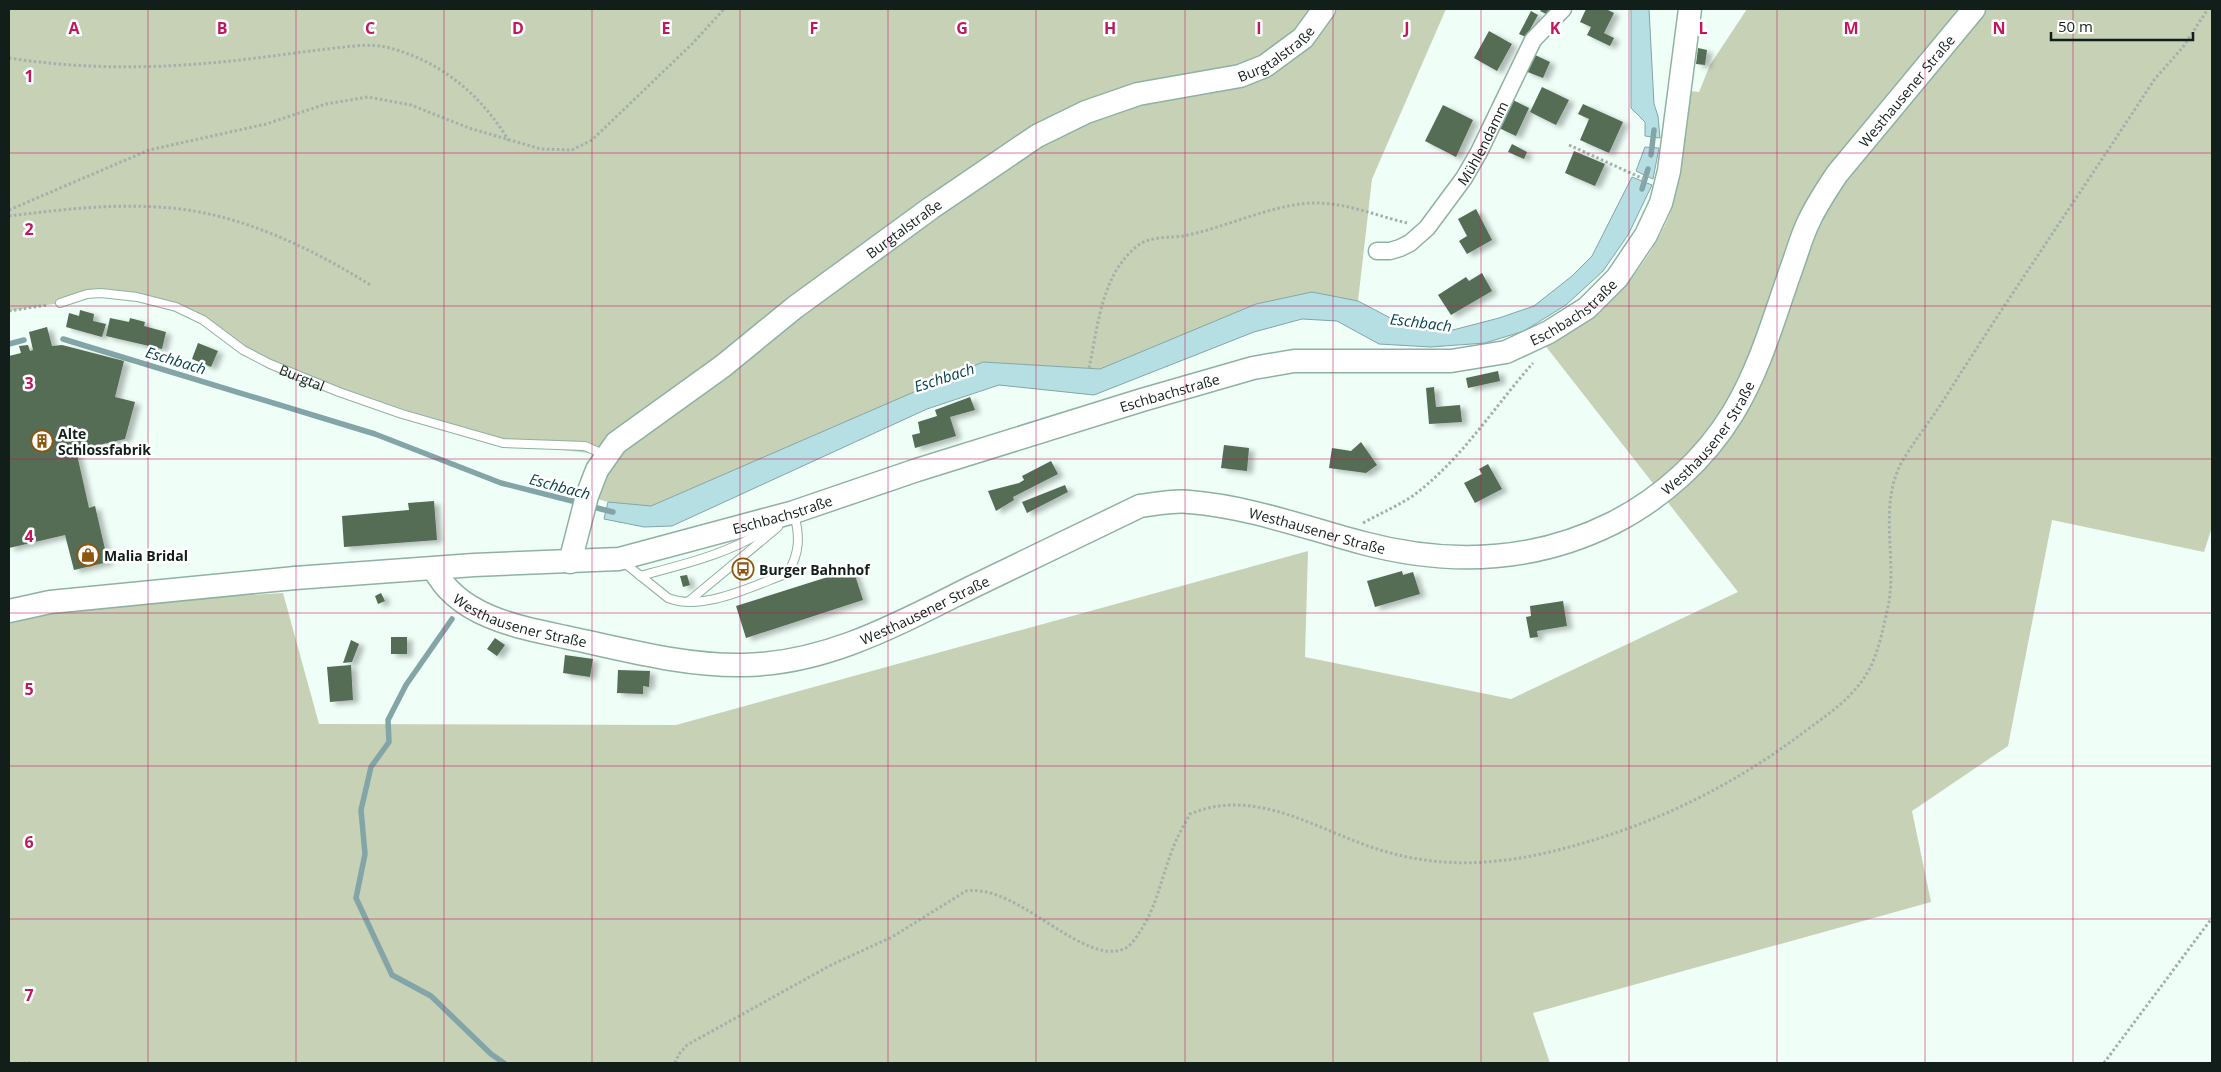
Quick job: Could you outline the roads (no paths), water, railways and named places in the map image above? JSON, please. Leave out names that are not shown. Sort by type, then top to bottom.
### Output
[{"type":"main road","name":"Burgtalstraße","points":[[570,562],[584,505],[605,455],[623,437],[723,366],[794,308],[930,208],[1037,136],[1086,112],[1130,96],[1254,72],[1273,62],[1297,44],[1310,31],[1324,9]]},
{"type":"main road","name":"Eschbachstraße","points":[[434,569],[474,565],[619,559],[794,512],[917,470],[1142,400],[1260,366],[1310,361],[1451,361],[1506,352],[1533,341],[1564,324],[1598,298],[1632,256],[1654,220],[1666,188],[1671,162],[1690,9]]},
{"type":"main road","name":"Westhausener Straße","points":[[434,569],[448,592],[463,603],[524,628],[674,659],[752,665],[809,657],[871,636],[1140,506],[1188,501],[1270,516],[1364,544],[1450,557],[1507,557],[1550,548],[1598,530],[1633,513],[1662,492],[1708,448],[1733,413],[1757,366],[1808,223],[1823,194],[1837,174],[1974,9]]},
{"type":"main road","points":[[9,612],[50,602],[81,598],[295,578],[434,569]]},
{"type":"street","name":"Mühlendamm","points":[[1377,251],[1390,251],[1400,248],[1410,243],[1428,228],[1464,178],[1479,152],[1532,40],[1563,9]]},
{"type":"lane","name":"Burgtal","points":[[60,303],[87,294],[101,293],[137,297],[176,307],[202,320],[244,350],[270,364],[339,392],[402,414],[503,443],[585,446],[605,455]]},
{"type":"lane","points":[[640,576],[708,558],[745,543],[794,512]]},
{"type":"lane","points":[[688,602],[794,512]]},
{"type":"lane","points":[[619,559],[668,598],[688,602],[715,599],[788,573],[797,554],[800,537],[794,512]]},
{"type":"water","points":[[1631,9],[1649,9],[1654,104],[1658,116],[1660,138],[1645,136],[1645,122],[1631,108]]},
{"type":"water","points":[[1645,147],[1659,148],[1653,179],[1636,171]]},
{"type":"water","points":[[1632,177],[1652,185],[1628,235],[1603,271],[1566,305],[1524,331],[1485,343],[1431,347],[1379,344],[1337,321],[1302,319],[1254,332],[1094,395],[999,385],[927,409],[672,526],[644,527],[604,519],[608,502],[651,506],[983,362],[1100,369],[1256,304],[1312,292],[1358,301],[1398,322],[1453,330],[1499,318],[1534,306],[1572,276],[1592,256]]},
{"type":"waterway","name":"Eschbach","points":[[1651,155],[1654,130]]},
{"type":"waterway","name":"Eschbach","points":[[1642,189],[1648,169]]},
{"type":"waterway","name":"Eschbach","points":[[63,339],[375,434],[501,483],[580,503]]},
{"type":"waterway","name":"Eschbach","points":[[9,344],[24,340]]},
{"type":"waterway","name":"Eschbach","points":[[589,506],[613,512]]},
{"type":"waterway","points":[[452,619],[406,685],[388,720],[389,742],[371,767],[361,810],[365,854],[356,898],[392,975],[431,996],[491,1054],[504,1063]]},
{"type":"place","name":"Alte Schlossfabrik","points":[[42,441]]},
{"type":"place","name":"Malia Bridal","points":[[88,555]]},
{"type":"place","name":"Burger Bahnhof","points":[[743,569]]}]
